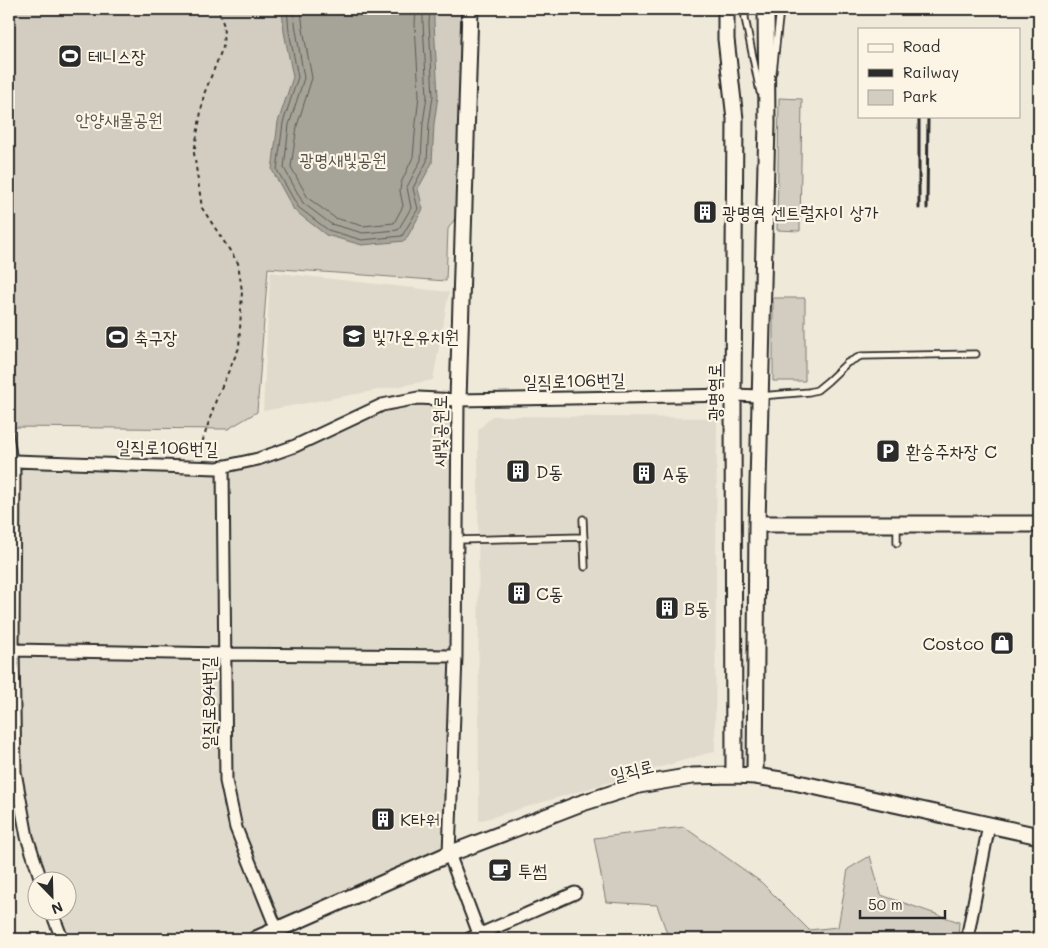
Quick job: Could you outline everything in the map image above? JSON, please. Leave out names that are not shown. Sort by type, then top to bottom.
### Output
[{"type":"street","name":"새빛공원로","points":[[449,854],[456,656],[458,400],[470,9]]},
{"type":"street","name":"광명역로","points":[[726,9],[726,39],[735,119],[733,395],[734,775]]},
{"type":"street","points":[[755,776],[757,524],[767,124],[766,9]]},
{"type":"street","name":"일직로106번길","points":[[14,460],[216,468],[258,460],[295,446],[382,405],[418,398],[458,400],[760,396]]},
{"type":"street","points":[[14,460],[14,772],[27,837],[38,870]]},
{"type":"street","name":"일직로94번길","points":[[223,466],[226,781],[236,828],[277,930]]},
{"type":"street","points":[[757,524],[1039,524]]},
{"type":"street","points":[[13,650],[456,656]]},
{"type":"street","name":"일직로","points":[[256,939],[449,854],[579,804],[639,785],[692,776],[755,776],[794,782],[1039,836]]},
{"type":"street","points":[[967,939],[982,823]]},
{"type":"street","points":[[449,854],[476,938],[575,893]]},
{"type":"street","points":[[55,920],[62,939]]},
{"type":"lane","points":[[745,9],[745,18],[767,124]]},
{"type":"lane","points":[[767,124],[780,9]]},
{"type":"lane","points":[[760,396],[817,390],[847,363],[861,356],[976,354]]},
{"type":"lane","points":[[9,430],[14,460]]},
{"type":"lane","points":[[584,519],[585,567]]},
{"type":"lane","points":[[897,524],[897,543]]},
{"type":"lane","points":[[457,540],[584,537]]},
{"type":"path","points":[[204,467],[201,446],[217,397],[239,348],[242,291],[238,263],[202,208],[194,153],[204,94],[223,46],[224,26],[218,9]]},
{"type":"shaded area","name":"빛가온유치원","points":[[270,272],[449,292],[433,380],[263,411]]},
{"type":"shaded area","points":[[458,400],[449,854],[255,939],[62,939],[55,920],[78,920],[78,870],[39,870],[15,772],[14,461],[204,467],[258,459],[382,405]]},
{"type":"shaded area","points":[[492,416],[717,418],[715,751],[479,821],[478,430]]},
{"type":"green space","points":[[9,9],[461,9],[456,217],[448,229],[446,281],[268,268],[257,412],[228,429],[9,427]]},
{"type":"green space","points":[[779,98],[802,99],[800,231],[777,230]]},
{"type":"green space","points":[[773,298],[805,298],[805,381],[773,381]]},
{"type":"green space","points":[[684,827],[761,882],[809,930],[838,927],[848,869],[870,856],[881,895],[959,922],[958,939],[669,939],[657,905],[606,902],[594,838]]},
{"type":"water","points":[[282,9],[434,9],[438,96],[432,163],[418,189],[423,209],[405,241],[362,245],[326,235],[294,210],[272,170],[278,122],[293,77],[284,32]]},
{"type":"railway","points":[[919,118],[919,208]]},
{"type":"railway","points":[[927,208],[928,118]]},
{"type":"place","name":"테니스장","points":[[70,56]]},
{"type":"place","name":"광명역 센트럴자이 상가","points":[[705,212]]},
{"type":"place","name":"빛가온유치원","points":[[354,336]]},
{"type":"place","name":"축구장","points":[[117,337]]},
{"type":"place","name":"환승주차장 C","points":[[888,451]]},
{"type":"place","name":"D동","points":[[518,471]]},
{"type":"place","name":"A동","points":[[644,473]]},
{"type":"place","name":"C동","points":[[519,593]]},
{"type":"place","name":"B동","points":[[667,608]]},
{"type":"place","name":"Costco","points":[[1002,643]]},
{"type":"place","name":"K타워","points":[[383,819]]},
{"type":"place","name":"투썸","points":[[500,870]]},
{"type":"park label","name":"안양새물공원","points":[[119,119]]},
{"type":"park label","name":"광명새빛공원","points":[[343,159]]}]
